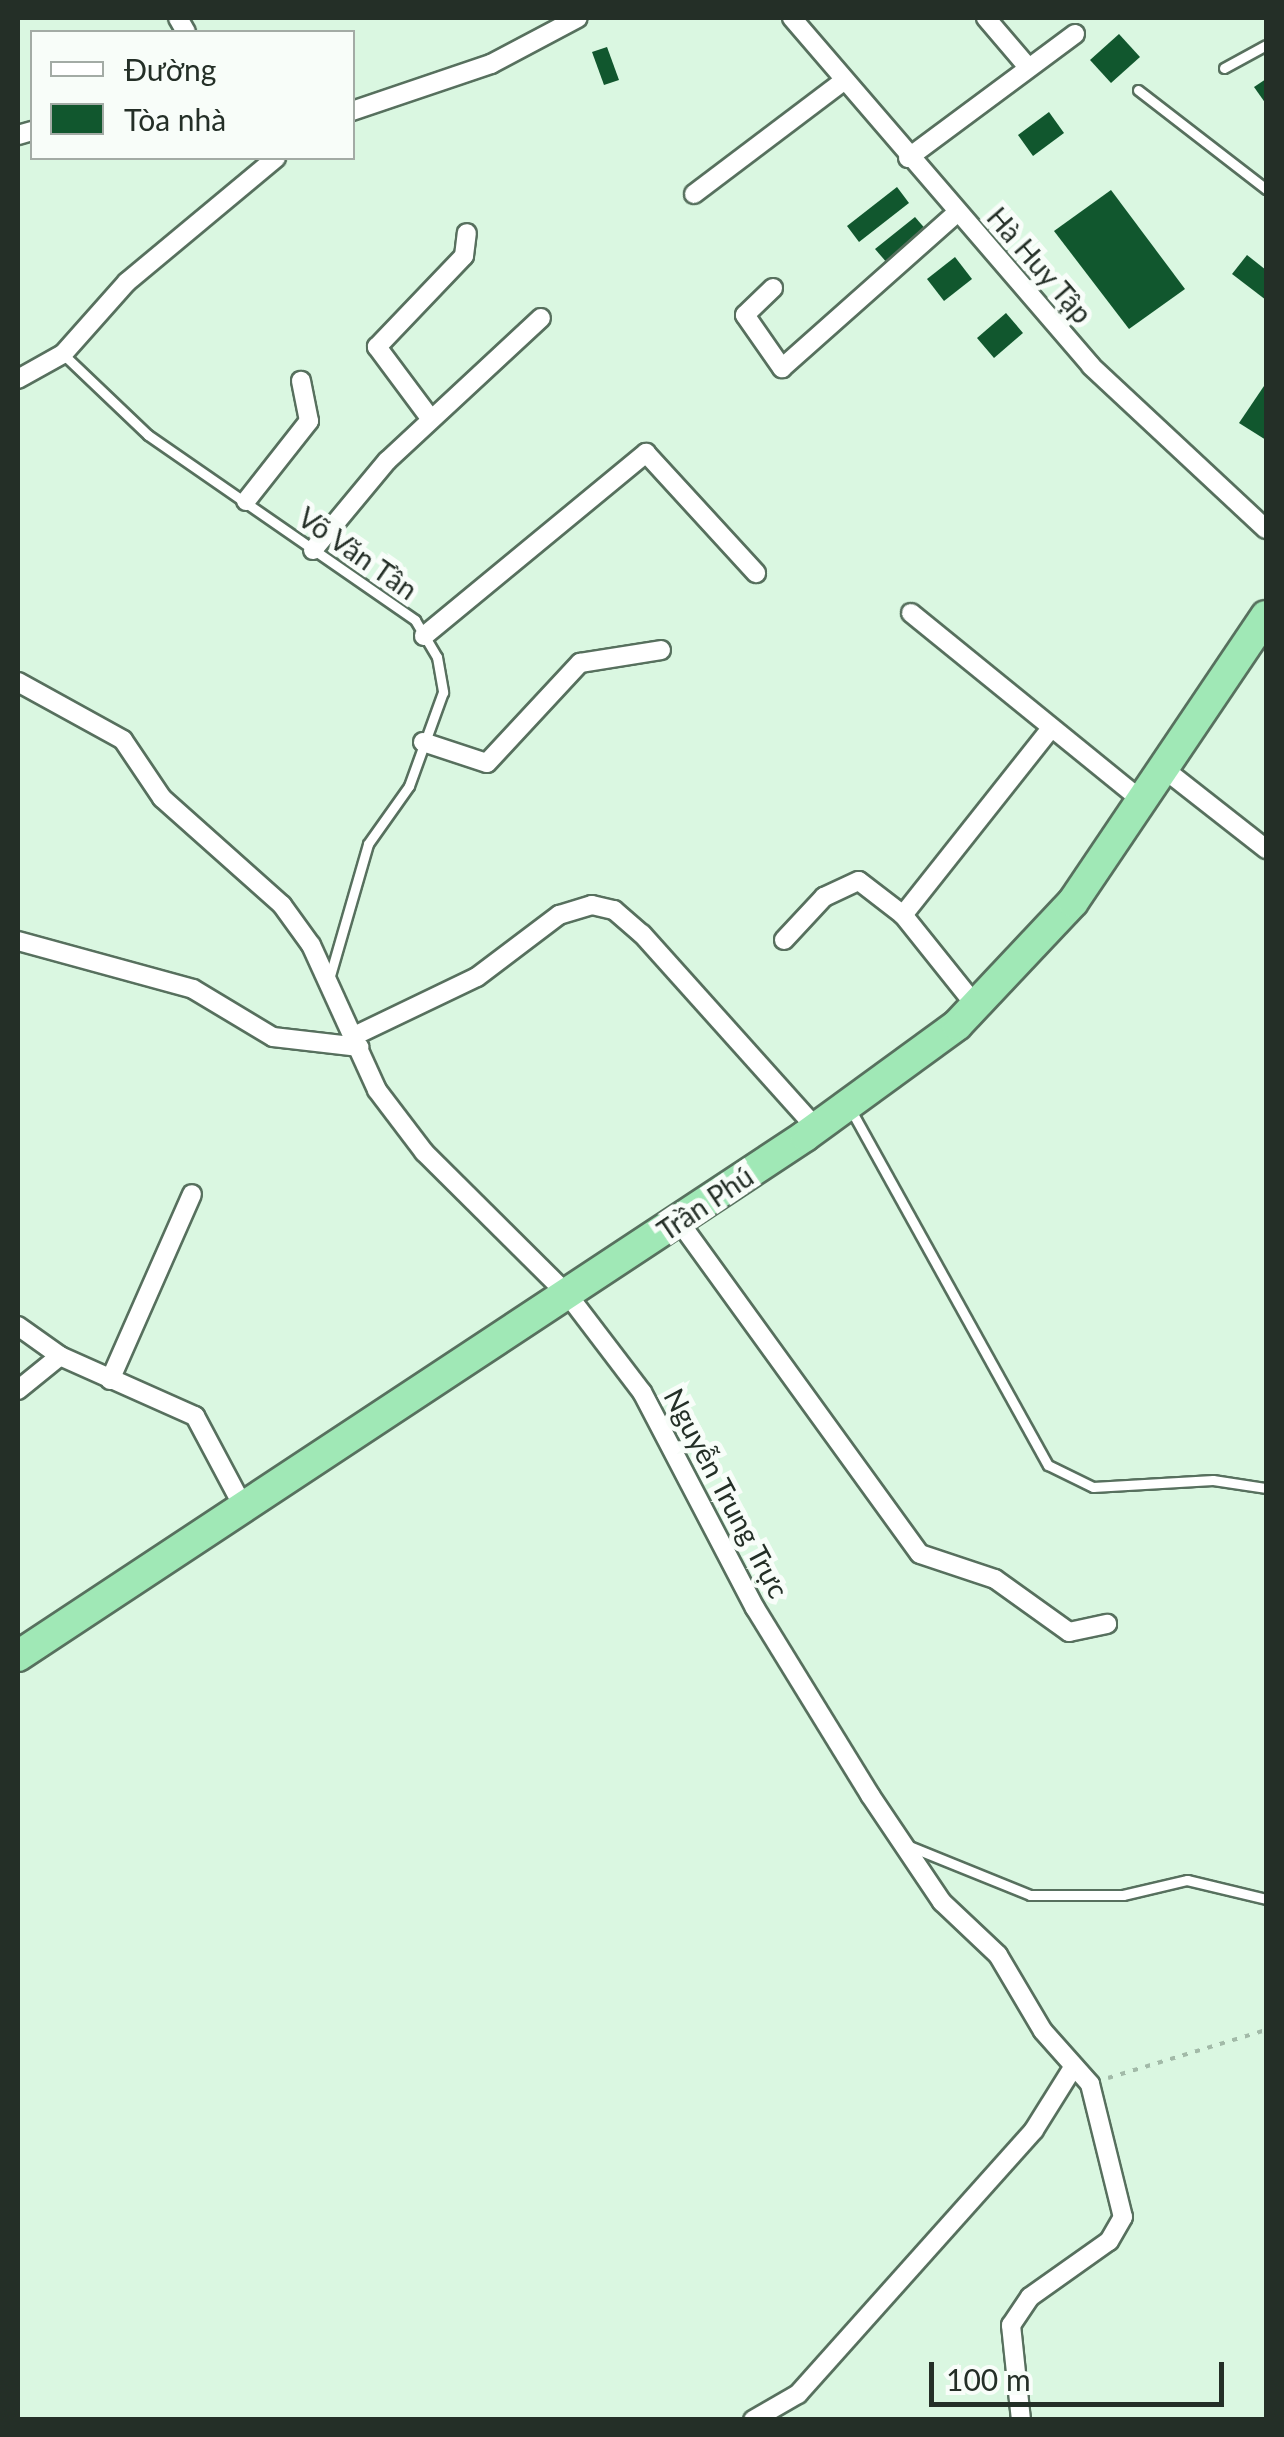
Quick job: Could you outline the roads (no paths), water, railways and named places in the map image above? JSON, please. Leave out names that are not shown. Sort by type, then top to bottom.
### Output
[{"type":"highway","name":"Trần Phú","points":[[18,1656],[245,1510],[816,1128],[976,1006],[1073,902],[1266,616]]},
{"type":"street","points":[[355,109],[460,77],[578,18]]},
{"type":"street","name":"Hà Huy Tập","points":[[792,18],[841,83],[1090,366],[1266,529]]},
{"type":"street","points":[[986,18],[1027,66]]},
{"type":"street","points":[[908,158],[1074,34]]},
{"type":"street","points":[[694,194],[841,83]]},
{"type":"street","points":[[18,379],[64,354],[127,282],[256,164]]},
{"type":"street","points":[[774,288],[745,315],[782,368],[958,212]]},
{"type":"street","points":[[430,418],[376,346],[464,256],[467,233]]},
{"type":"street","points":[[313,550],[430,418],[540,318]]},
{"type":"street","points":[[246,501],[309,421],[301,381]]},
{"type":"street","points":[[424,636],[646,453],[756,573]]},
{"type":"street","points":[[911,613],[1048,731],[1142,801]]},
{"type":"street","points":[[424,742],[487,762],[580,663],[661,650]]},
{"type":"street","name":"Nguyễn Trung Trực","points":[[18,682],[123,740],[162,798],[282,905],[328,981],[377,1090],[424,1152],[568,1294],[642,1392],[755,1608],[902,1842],[942,1902],[998,1955],[1090,2084],[1123,2217],[1109,2241],[1030,2297],[1012,2325],[1021,2420]]},
{"type":"street","points":[[903,915],[1048,731]]},
{"type":"street","points":[[1164,768],[1266,848]]},
{"type":"street","points":[[784,940],[824,898],[858,882],[903,915],[976,1006]]},
{"type":"street","points":[[18,941],[193,988],[273,1037],[356,1042],[478,977],[559,915],[592,905],[614,910],[654,946],[816,1128]]},
{"type":"street","points":[[110,1380],[192,1194]]},
{"type":"street","points":[[678,1220],[920,1554],[995,1580],[1069,1632],[1107,1624]]},
{"type":"street","points":[[18,1326],[60,1356],[195,1416],[245,1510]]},
{"type":"street","points":[[18,1390],[60,1356]]},
{"type":"street","points":[[753,2420],[798,2394],[1034,2130],[1074,2066]]},
{"type":"lane","points":[[1224,68],[1266,45]]},
{"type":"lane","points":[[1138,90],[1266,190]]},
{"type":"lane","name":"Võ Văn Tần","points":[[64,354],[148,435],[246,501],[424,636],[443,692],[408,786],[368,844],[328,981]]},
{"type":"lane","points":[[848,1104],[1048,1465],[1092,1487],[1213,1480],[1266,1488]]},
{"type":"lane","points":[[902,1842],[1030,1896],[1123,1895],[1186,1880],[1266,1899]]}]
